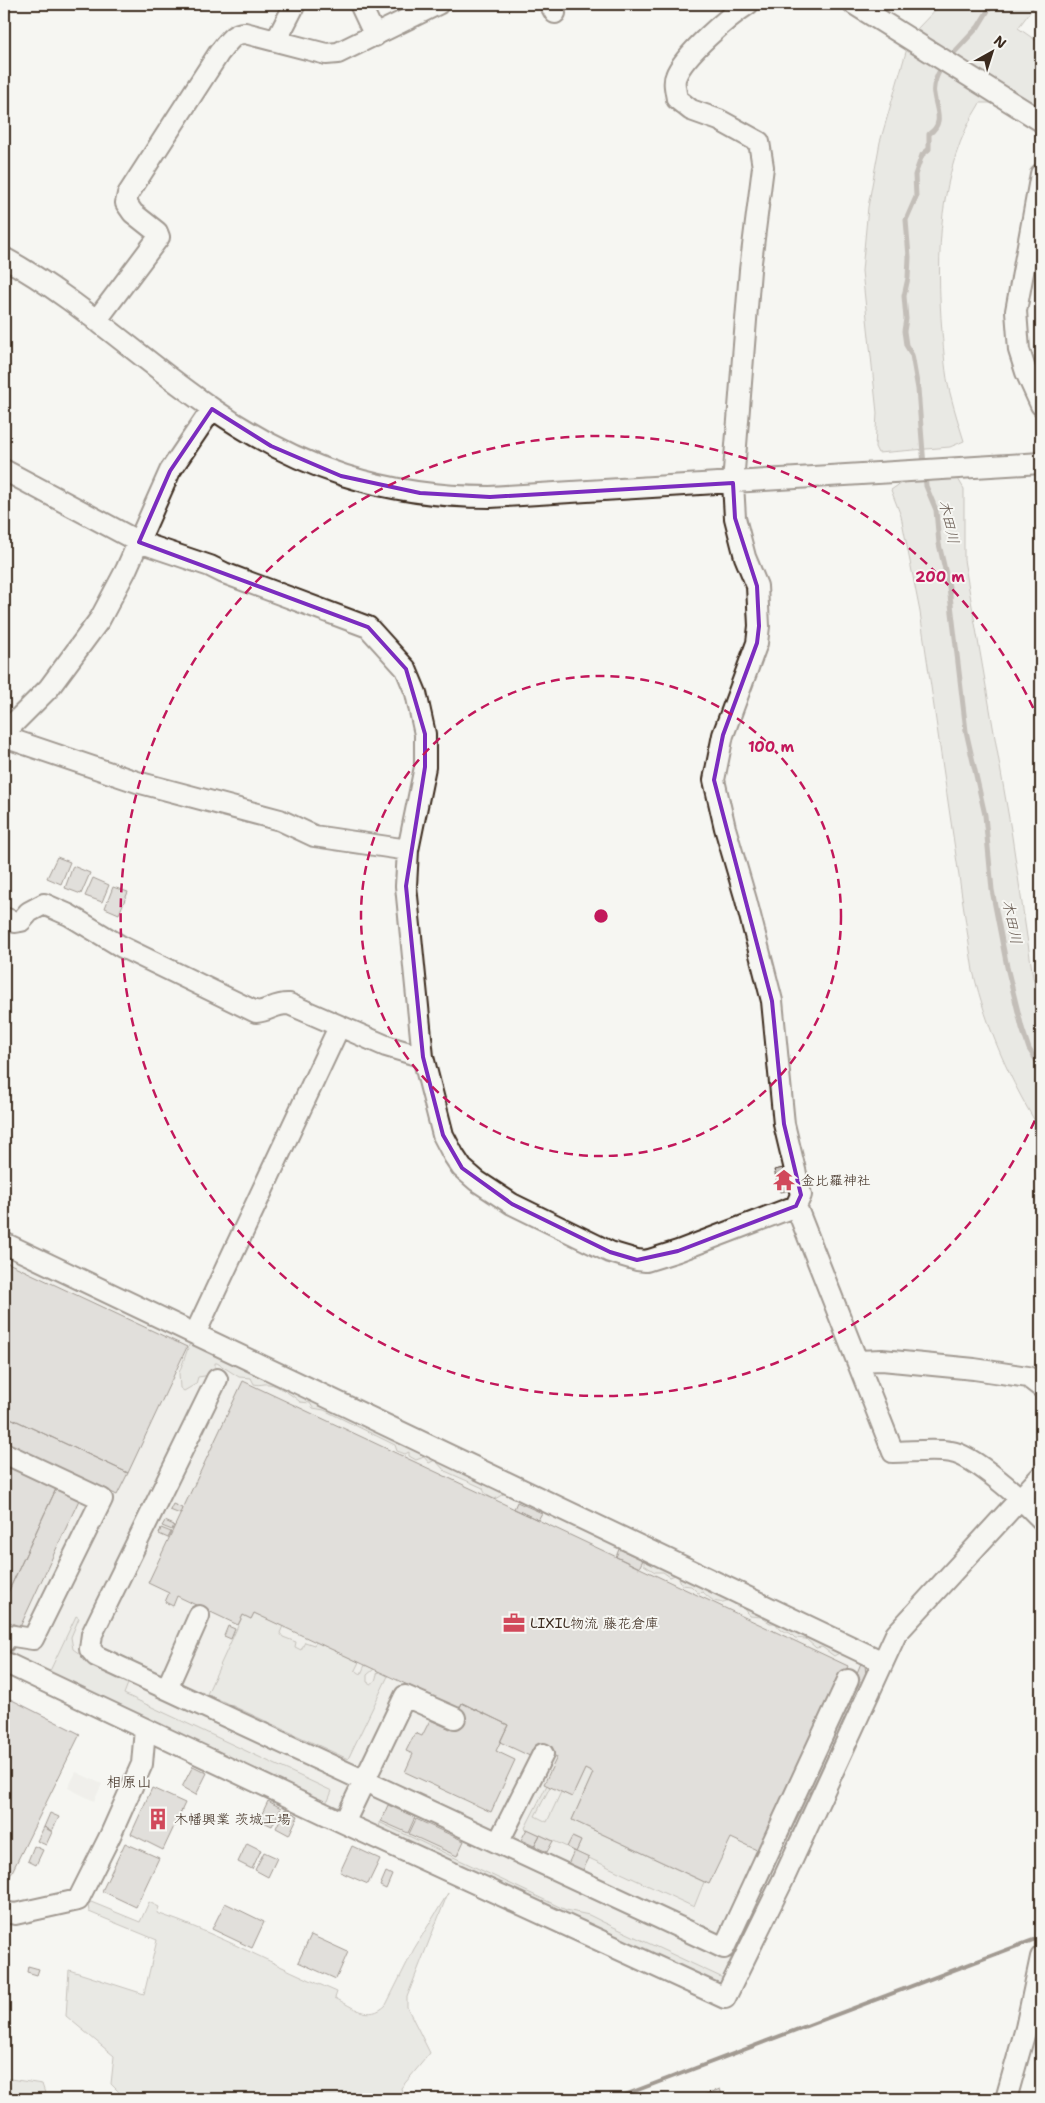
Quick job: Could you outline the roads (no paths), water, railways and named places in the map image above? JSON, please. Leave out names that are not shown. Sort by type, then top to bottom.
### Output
[{"type":"street","points":[[276,41],[295,4]]},
{"type":"street","points":[[360,4],[375,36]]},
{"type":"street","points":[[96,321],[159,237],[157,232],[133,213],[126,202],[128,194],[219,52],[232,37],[239,32],[246,33],[326,54],[338,53],[438,4]]},
{"type":"street","points":[[4,470],[139,542],[210,566],[368,627],[406,669],[416,692],[425,734],[425,767],[408,850],[406,886],[423,1057],[442,1130],[462,1168],[477,1181],[512,1204],[610,1252],[646,1261],[678,1251],[796,1206],[802,1195],[784,1124],[772,1001],[725,828],[714,780],[723,735],[758,643],[757,586],[745,557],[735,518],[733,483],[750,270],[763,167],[759,142],[719,120],[691,110],[677,99],[675,78],[681,64],[748,4]]},
{"type":"street","points":[[854,4],[1041,121]]},
{"type":"street","points":[[1041,174],[1016,311],[1019,350],[1026,372],[1041,404]]},
{"type":"street","points":[[4,258],[55,291],[212,409],[272,446],[341,476],[382,486],[458,497],[490,497],[1041,462]]},
{"type":"street","points":[[4,733],[49,688],[100,619],[139,542],[170,471],[212,409]]},
{"type":"street","points":[[4,737],[137,782],[280,820],[314,836],[408,850]]},
{"type":"street","points":[[4,918],[16,922],[21,921],[29,912],[44,904],[69,915],[122,947],[256,1012],[265,1012],[280,1003],[290,1004],[386,1046],[423,1057]]},
{"type":"street","points":[[195,1334],[339,1027]]},
{"type":"street","points":[[796,1206],[893,1452],[953,1452],[977,1465],[1022,1498],[1041,1519]]},
{"type":"street","points":[[4,1243],[536,1499],[883,1662]]},
{"type":"street","points":[[857,1361],[882,1360],[974,1369],[1028,1377],[1041,1387]]},
{"type":"street","points":[[217,1379],[92,1634],[90,1649],[96,1656],[724,1948],[848,1680]]},
{"type":"street","points":[[4,1452],[102,1499],[32,1639],[5,1637]]},
{"type":"street","points":[[4,1662],[344,1824],[725,1998],[782,1882],[896,1634],[1041,1476]]},
{"type":"street","points":[[167,1688],[199,1616]]},
{"type":"street","points":[[344,1824],[405,1696],[455,1718]]},
{"type":"street","points":[[4,1912],[15,1914],[78,1900],[110,1836],[142,1764],[144,1729]]},
{"type":"street","points":[[498,1843],[543,1754]]},
{"type":"street","points":[[1006,2099],[1034,2031],[1041,1956]]},
{"type":"waterway","name":"木田川","points":[[949,58],[978,27],[992,4]]},
{"type":"waterway","name":"木田川","points":[[924,466],[918,389],[912,355],[906,345],[904,331],[906,319],[904,296],[908,278],[909,257],[906,220],[916,197],[915,175],[922,155],[929,149],[929,134],[934,130],[938,121],[934,87],[944,65]]},
{"type":"waterway","name":"木田川","points":[[925,474],[926,486],[936,510],[939,544],[949,587],[966,731],[985,815],[992,890],[1007,967],[1029,1049],[1041,1068]]},
{"type":"railway","points":[[614,2099],[1041,1937]]},
{"type":"place","name":"金比羅神社","points":[[784,1180]]},
{"type":"place","name":"LIXIL物流 藤花倉庫","points":[[514,1623]]},
{"type":"place","name":"木幡興業 茨城工場","points":[[158,1819]]},
{"type":"district","name":"相原山","points":[[129,1782]]}]
